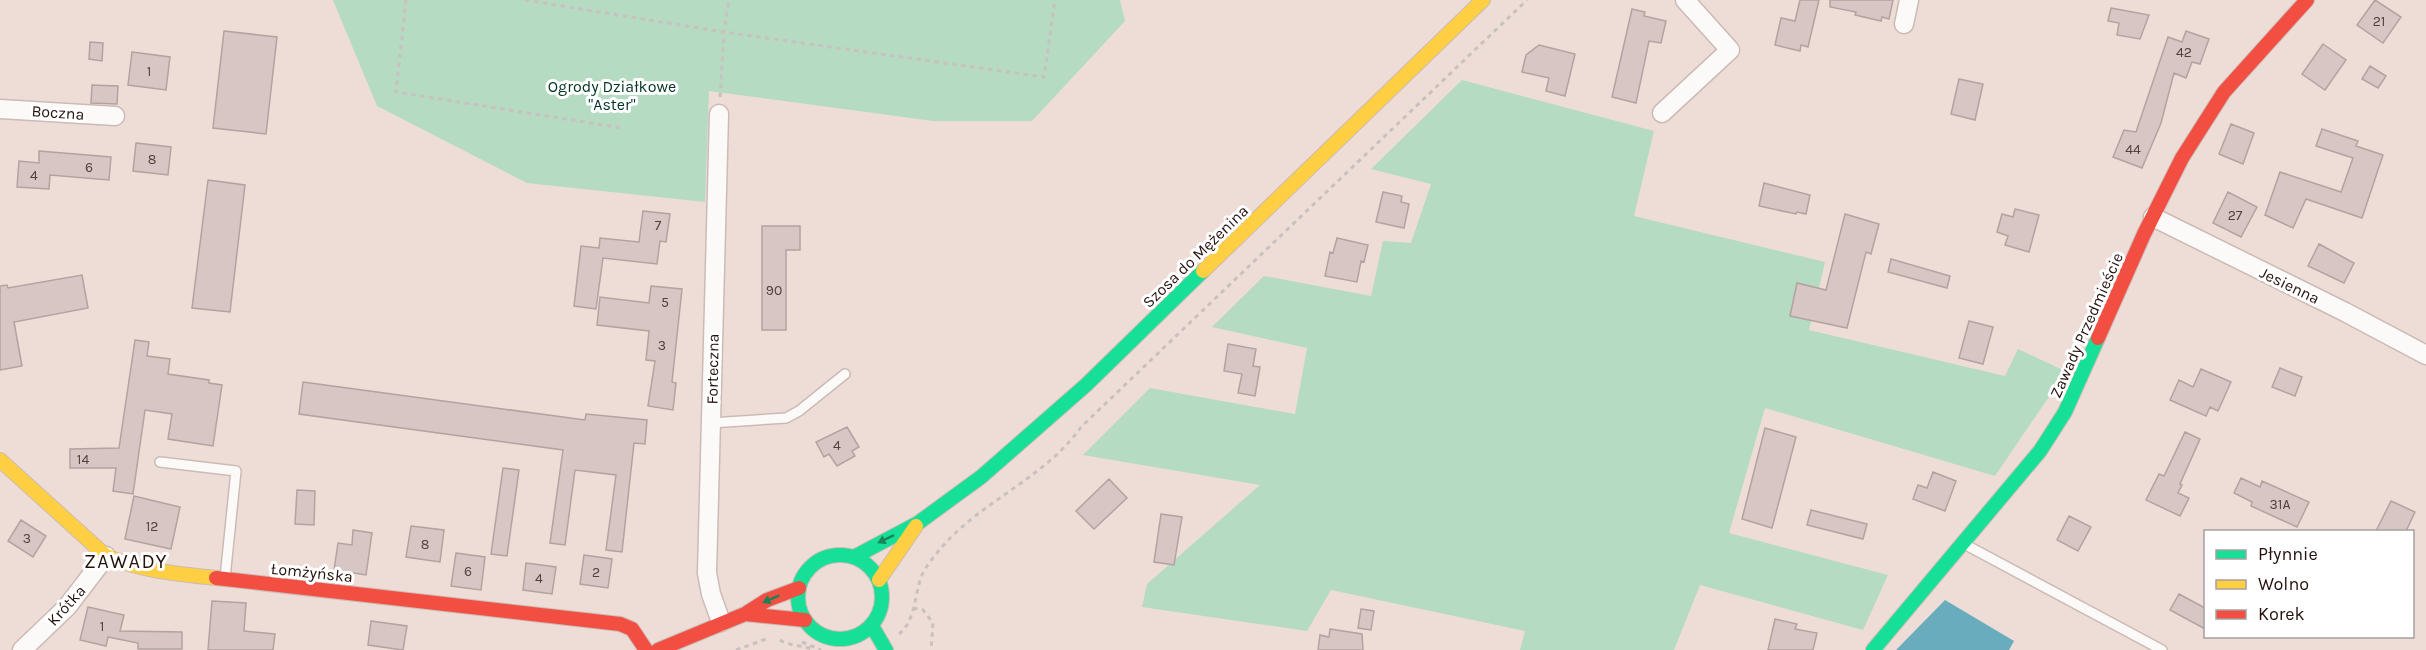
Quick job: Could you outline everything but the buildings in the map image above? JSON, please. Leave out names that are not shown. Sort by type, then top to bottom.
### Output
[{"type":"street","name":"Szosa do Mężenina","points":[[854,557],[918,524],[981,477],[1086,385],[1484,0]]},
{"type":"street","points":[[1662,113],[1730,50],[1685,0]]},
{"type":"street","points":[[1904,24],[1909,0]]},
{"type":"street","name":"Zawady Przedmieście","points":[[1873,650],[2040,451],[2065,412],[2182,158],[2224,92],[2307,0]]},
{"type":"street","name":"Boczna","points":[[0,108],[115,116]]},
{"type":"street","name":"Forteczna","points":[[719,114],[707,573],[711,594],[721,622]]},
{"type":"street","name":"Jesienna","points":[[2153,217],[2345,312],[2426,356]]},
{"type":"street","name":"Łomżyńska","points":[[0,460],[106,556],[124,564],[163,572],[620,624],[632,629],[646,650]]},
{"type":"street","name":"Szosa do Mężenina","points":[[879,580],[918,524]]},
{"type":"street","points":[[843,554],[854,557],[865,562],[879,580],[883,596],[880,612],[872,626],[844,645],[820,634],[804,620],[799,604],[799,588],[803,577],[820,560],[843,554]]},
{"type":"street","name":"Krótka","points":[[22,650],[67,607],[106,556]]},
{"type":"street","points":[[658,650],[745,614],[767,600],[799,588]]},
{"type":"street","points":[[745,614],[804,620]]},
{"type":"street","points":[[872,626],[886,650]]},
{"type":"lane","points":[[711,423],[786,418],[799,411],[845,374]]},
{"type":"lane","points":[[160,462],[236,471],[225,579]]},
{"type":"lane","points":[[1964,543],[2162,650]]},
{"type":"path","points":[[406,0],[396,92],[622,128]]},
{"type":"path","points":[[525,0],[724,32],[1044,77],[1055,0]]},
{"type":"path","points":[[719,114],[724,32],[729,0]]},
{"type":"path","points":[[897,636],[904,629],[913,608],[922,574],[937,552],[979,512],[1026,479],[1071,442],[1081,427],[1527,0]]},
{"type":"path","points":[[913,608],[923,610],[933,623],[931,650]]},
{"type":"path","points":[[736,650],[765,639],[801,642],[821,650]]},
{"type":"path","points":[[780,640],[783,643],[805,646],[814,650]]},
{"type":"green space","name":"Ogrody Działkowe \"Aster\"","points":[[333,0],[1120,0],[1125,21],[1032,121],[933,121],[709,91],[705,202],[527,183],[377,106]]},
{"type":"green space","points":[[1462,80],[1654,131],[1634,216],[1825,262],[1809,330],[2005,376],[2018,349],[2063,370],[2055,388],[1995,476],[1765,408],[1729,533],[1888,575],[1863,630],[1700,585],[1674,650],[1520,650],[1525,631],[1331,590],[1307,631],[1142,607],[1147,584],[1260,485],[1083,455],[1150,388],[1295,414],[1307,348],[1212,327],[1264,276],[1371,296],[1383,241],[1411,243],[1431,184],[1371,169]]},
{"type":"water","points":[[1945,600],[2014,641],[2009,650],[1896,650]]},
{"type":"traffic: fast","points":[[854,557],[918,523],[981,477],[1086,385],[1203,271]]},
{"type":"traffic: fast","points":[[1873,650],[2040,451],[2065,412],[2098,338]]},
{"type":"traffic: fast","points":[[840,555],[856,558],[870,567],[879,581],[882,597],[879,613],[870,627],[856,636],[840,639],[824,636],[810,627],[801,613],[798,597],[801,581],[810,567],[824,558],[840,555]]},
{"type":"traffic: fast","points":[[872,626],[886,650]]},
{"type":"traffic: slow","points":[[1203,271],[1483,0]]},
{"type":"traffic: slow","points":[[0,460],[106,556],[146,568],[216,578]]},
{"type":"traffic: slow","points":[[879,580],[916,526]]},
{"type":"traffic: jam","points":[[2098,338],[2144,234],[2182,158],[2224,92],[2307,0]]},
{"type":"traffic: jam","points":[[216,578],[620,624],[632,629],[646,650]]},
{"type":"traffic: jam","points":[[658,650],[745,614],[767,600],[799,588]]},
{"type":"traffic: jam","points":[[745,614],[805,620]]},
{"type":"district","name":"ZAWADY","points":[[126,561]]}]
